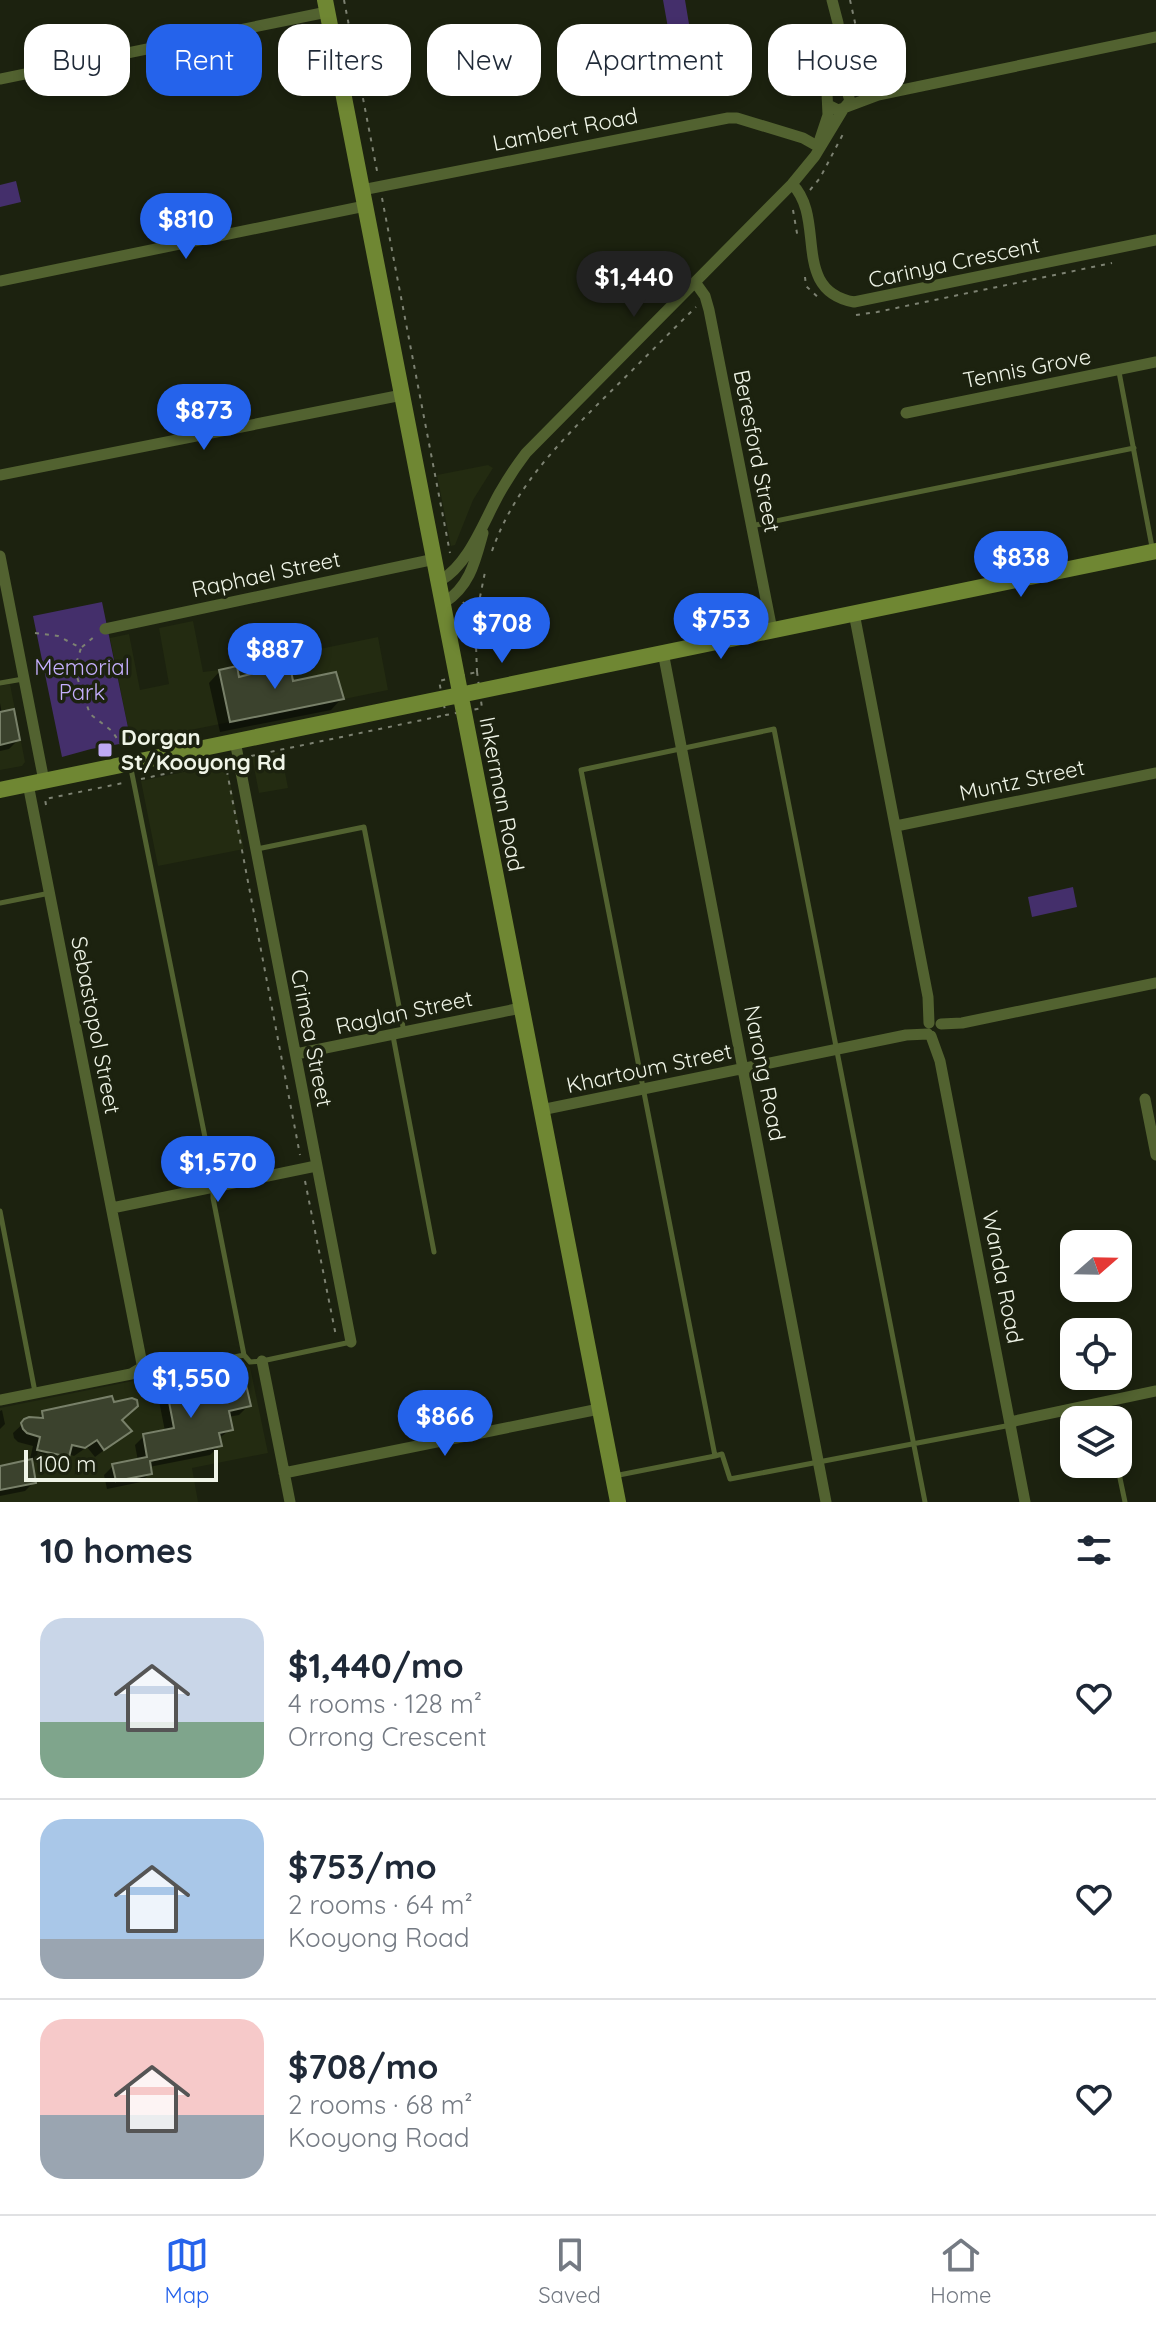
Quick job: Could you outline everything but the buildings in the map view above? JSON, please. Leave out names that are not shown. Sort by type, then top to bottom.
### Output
[{"type":"street","points":[[832,0],[836,24]]},
{"type":"street","points":[[0,79],[326,6]]},
{"type":"street","name":"Inkerman Road","points":[[326,6],[435,559],[447,576],[444,603],[618,1502]]},
{"type":"street","points":[[828,105],[834,109],[849,100],[1156,37]]},
{"type":"street","points":[[819,147],[828,115],[827,96]]},
{"type":"street","points":[[847,96],[849,100]]},
{"type":"street","points":[[447,576],[465,556],[513,471],[540,438],[792,184],[819,147],[849,100],[848,96]]},
{"type":"street","name":"Lambert Road","points":[[0,281],[364,198],[380,186],[728,118],[803,138],[819,147]]},
{"type":"street","name":"Carinya Crescent","points":[[792,184],[803,199],[820,282],[834,296],[854,302],[1156,240]]},
{"type":"street","name":"Beresford Street","points":[[695,282],[705,296],[772,630]]},
{"type":"street","name":"Tennis Grove","points":[[906,413],[1156,362]]},
{"type":"street","points":[[0,475],[402,395]]},
{"type":"street","points":[[444,603],[460,591],[471,575],[488,513]]},
{"type":"street","points":[[0,790],[1154,552]]},
{"type":"street","name":"Sebastopol Street","points":[[0,556],[24,678],[50,893],[141,1368]]},
{"type":"street","name":"Raphael Street","points":[[105,629],[435,559]]},
{"type":"street","name":"Wanda Road","points":[[854,613],[1025,1502]]},
{"type":"street","name":"Narong Road","points":[[663,652],[826,1502]]},
{"type":"street","name":"Crimea Street","points":[[235,741],[351,1342]]},
{"type":"street","name":"Muntz Street","points":[[896,826],[1156,773]]},
{"type":"street","name":"Khartoum Street","points":[[541,1110],[1156,983]]},
{"type":"street","name":"Raglan Street","points":[[296,1054],[521,1008]]},
{"type":"street","points":[[1145,1099],[1156,1155]]},
{"type":"street","points":[[112,1208],[316,1166]]},
{"type":"street","points":[[262,1361],[290,1502]]},
{"type":"street","points":[[0,1400],[131,1374],[141,1368]]},
{"type":"street","points":[[1010,1424],[1156,1391]]},
{"type":"street","points":[[284,1473],[599,1409]]},
{"type":"lane","points":[[1118,370],[1154,552]]},
{"type":"lane","points":[[751,526],[1134,448]]},
{"type":"lane","points":[[0,683],[24,678]]},
{"type":"lane","points":[[715,1456],[581,770],[774,729],[925,1502]]},
{"type":"lane","points":[[130,763],[244,1355],[250,1362],[262,1361],[351,1342]]},
{"type":"lane","points":[[255,849],[364,827],[434,1252]]},
{"type":"lane","points":[[0,903],[50,893]]},
{"type":"lane","points":[[0,1211],[36,1393]]},
{"type":"lane","points":[[141,1368],[158,1373],[244,1355]]},
{"type":"lane","points":[[1105,1401],[1106,1406]]},
{"type":"lane","points":[[613,1476],[722,1454],[730,1479],[1010,1424]]},
{"type":"lane","points":[[1120,1478],[1125,1502]]},
{"type":"path","points":[[344,0],[380,186],[447,576]]},
{"type":"path","points":[[799,246],[792,212],[820,178],[836,152],[849,100],[858,56],[850,0]]},
{"type":"path","points":[[849,313],[877,312],[1125,260]]},
{"type":"path","points":[[804,273],[806,286],[828,305]]},
{"type":"path","points":[[489,559],[503,524],[536,470],[705,296]]},
{"type":"path","points":[[477,672],[475,618],[485,571]]},
{"type":"path","points":[[460,591],[463,602],[475,618]]},
{"type":"path","points":[[105,629],[81,648],[77,677],[90,714],[112,731],[122,746]]},
{"type":"path","points":[[35,633],[58,636],[81,648]]},
{"type":"path","points":[[225,761],[338,1345]]},
{"type":"shaded area","points":[[488,465],[493,468],[473,500],[455,545],[451,546],[437,475]]},
{"type":"shaded area","points":[[193,621],[203,672],[219,670],[230,722],[131,742],[110,638],[129,634],[140,690],[169,684],[159,628]]},
{"type":"shaded area","points":[[378,637],[388,690],[247,719],[237,666]]},
{"type":"shaded area","points":[[10,684],[25,762],[22,766],[0,770],[0,686]]},
{"type":"shaded area","points":[[281,752],[288,788],[259,793],[252,757]]},
{"type":"shaded area","points":[[226,763],[244,849],[158,866],[141,781]]},
{"type":"shaded area","points":[[241,1359],[250,1367],[268,1453],[192,1468],[198,1502],[0,1502],[0,1408]]},
{"type":"green space","points":[[663,0],[685,0],[689,24],[667,24]]},
{"type":"green space","points":[[16,181],[21,202],[0,207],[0,185]]},
{"type":"green space","name":"Memorial Park","points":[[102,602],[131,742],[62,757],[33,616]]},
{"type":"green space","points":[[1073,887],[1077,907],[1032,917],[1028,897]]},
{"type":"place","name":"Dorgan St/Kooyong Rd","points":[[105,750]]}]
